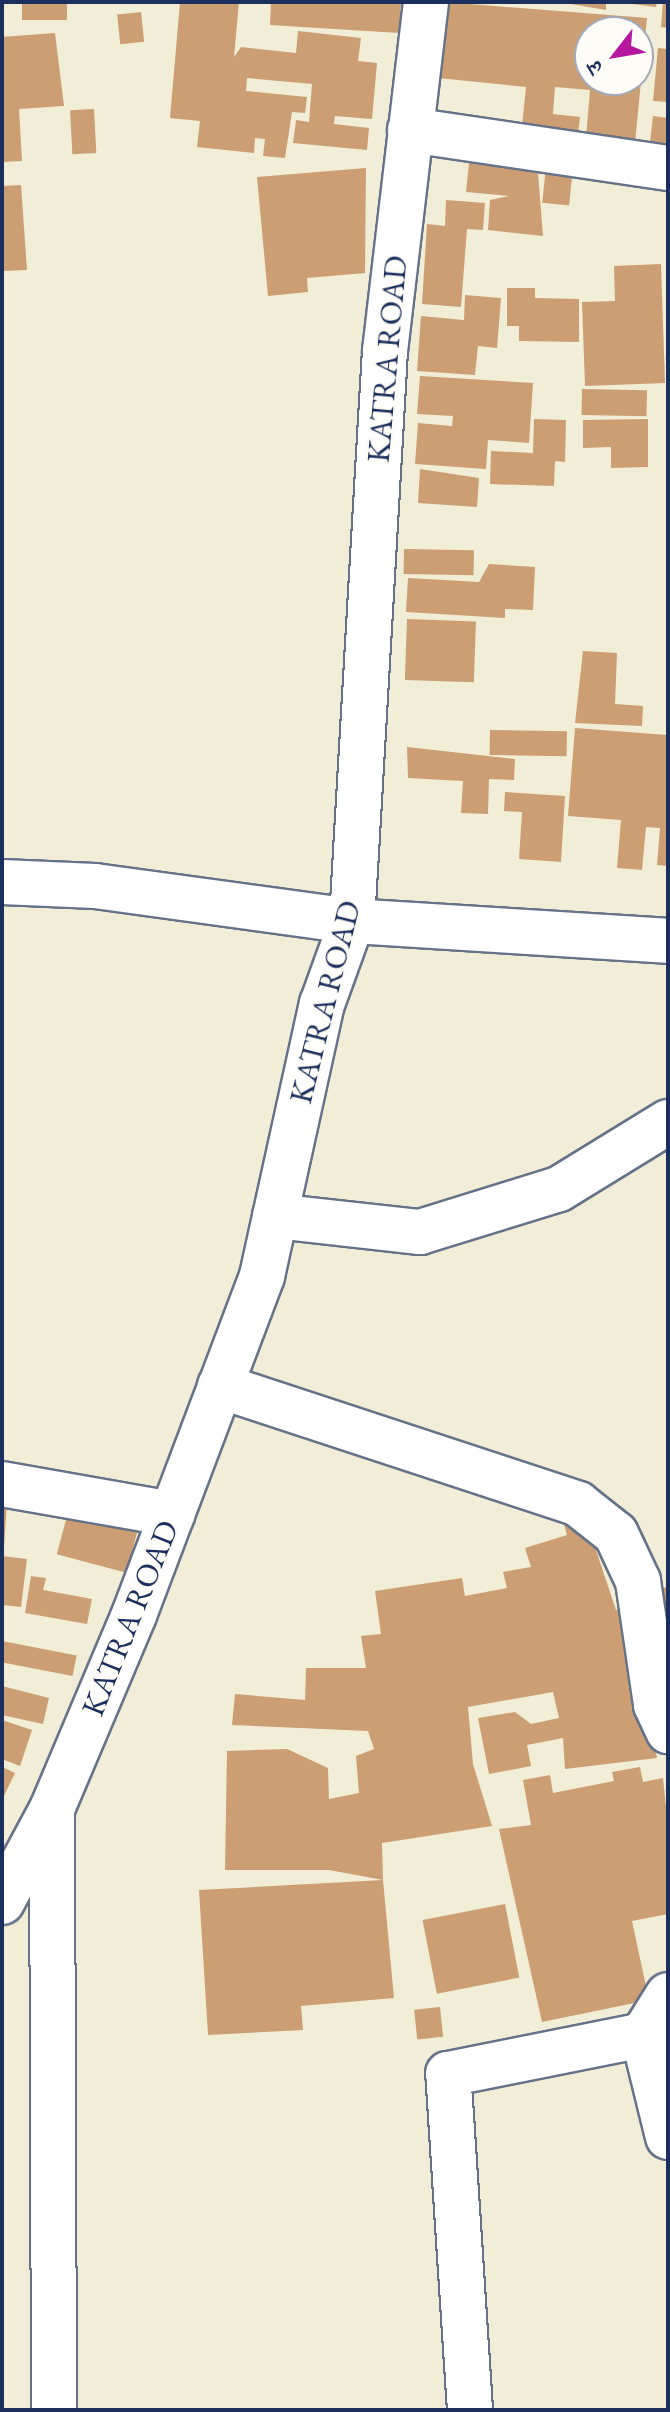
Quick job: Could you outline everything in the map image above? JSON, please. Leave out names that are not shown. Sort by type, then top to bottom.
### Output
[{"type":"street","name":"KATRA ROAD","points":[[2,1902],[52,1809],[172,1514],[220,1386],[275,1216],[322,1004],[352,921],[385,351],[426,2]]},
{"type":"street","points":[[410,130],[668,168]]},
{"type":"street","points":[[2,882],[95,886],[352,921],[668,941]]},
{"type":"street","points":[[275,1216],[420,1232],[559,1189],[668,1122]]},
{"type":"street","points":[[220,1386],[578,1504],[616,1534],[638,1581],[656,1705],[668,1731]]},
{"type":"street","points":[[2,1484],[172,1514]]},
{"type":"street","points":[[52,1809],[54,2410]]},
{"type":"street","points":[[668,1995],[643,2035],[668,2137]]},
{"type":"street","points":[[470,2410],[448,2074],[643,2035]]},
{"type":"building","points":[[22,2],[67,2],[67,20],[22,20]]},
{"type":"building","points":[[180,2],[239,2],[234,57],[241,47],[296,53],[298,31],[361,38],[358,61],[377,63],[372,119],[335,116],[334,124],[369,128],[367,150],[293,143],[296,120],[309,122],[312,84],[247,78],[246,91],[307,97],[305,113],[292,112],[285,158],[263,156],[265,139],[255,138],[254,153],[197,147],[200,121],[170,118]]},
{"type":"building","points":[[271,2],[401,2],[399,33],[270,25]]},
{"type":"building","points":[[445,2],[622,16],[574,16],[574,89],[555,87],[553,114],[580,117],[577,143],[520,145],[526,87],[438,78]]},
{"type":"building","points":[[559,2],[606,2],[606,10]]},
{"type":"building","points":[[617,2],[657,2],[656,7]]},
{"type":"building","points":[[663,2],[668,2],[668,28],[661,27]]},
{"type":"building","points":[[141,12],[144,42],[120,44],[117,15]]},
{"type":"building","points":[[55,33],[64,106],[19,109],[22,161],[2,162],[2,37]]},
{"type":"building","points":[[658,48],[668,49],[668,102],[653,101]]},
{"type":"building","points":[[589,96],[640,96],[634,154],[585,149]]},
{"type":"building","points":[[94,109],[96,153],[72,154],[70,110]]},
{"type":"building","points":[[653,116],[668,118],[668,163],[648,160]]},
{"type":"building","points":[[470,154],[537,160],[543,236],[488,230],[490,200],[509,196],[466,192]]},
{"type":"building","points":[[547,157],[574,160],[569,206],[542,203]]},
{"type":"building","points":[[366,168],[365,273],[307,278],[308,292],[268,296],[257,177]]},
{"type":"building","points":[[21,185],[27,270],[2,271],[2,186]]},
{"type":"building","points":[[446,200],[485,203],[483,230],[467,229],[461,307],[422,304],[427,224],[445,226]]},
{"type":"building","points":[[661,264],[665,383],[585,386],[582,302],[615,301],[614,266]]},
{"type":"building","points":[[507,288],[535,288],[535,298],[579,299],[579,342],[519,341],[519,326],[507,326]]},
{"type":"building","points":[[465,295],[501,298],[497,348],[478,346],[475,375],[417,371],[421,316],[464,320]]},
{"type":"building","points":[[420,376],[533,383],[529,443],[488,440],[486,469],[415,464],[418,423],[452,426],[453,416],[417,414]]},
{"type":"building","points":[[582,389],[647,390],[647,416],[582,415]]},
{"type":"building","points":[[534,419],[566,420],[565,462],[555,461],[554,486],[490,484],[491,451],[533,453]]},
{"type":"building","points":[[648,419],[648,467],[611,468],[611,447],[583,448],[583,420]]},
{"type":"building","points":[[420,469],[479,478],[477,507],[418,503]]},
{"type":"building","points":[[404,549],[474,550],[474,575],[404,574]]},
{"type":"building","points":[[489,564],[535,567],[533,610],[505,609],[505,618],[406,612],[408,578],[479,582]]},
{"type":"building","points":[[407,619],[476,621],[474,682],[405,680]]},
{"type":"building","points":[[583,651],[617,653],[615,704],[643,706],[642,726],[575,723]]},
{"type":"building","points":[[575,728],[667,735],[668,866],[657,865],[660,828],[646,827],[642,870],[617,868],[621,820],[568,816]]},
{"type":"building","points":[[490,730],[567,731],[567,756],[490,755]]},
{"type":"building","points":[[407,747],[515,759],[514,780],[489,779],[488,814],[461,813],[463,781],[408,778]]},
{"type":"building","points":[[505,792],[565,796],[561,862],[519,859],[522,812],[504,811]]},
{"type":"building","points":[[71,1501],[141,1520],[126,1573],[57,1554]]},
{"type":"building","points":[[2,1503],[7,1503],[4,1547],[2,1546]]},
{"type":"building","points":[[585,1517],[616,1610],[629,1607],[657,1758],[565,1769],[563,1738],[527,1745],[531,1766],[489,1774],[478,1718],[515,1712],[531,1724],[559,1718],[553,1692],[468,1707],[473,1764],[492,1826],[382,1843],[383,1880],[329,1870],[225,1870],[227,1751],[287,1749],[328,1768],[329,1799],[359,1793],[356,1756],[374,1749],[368,1731],[232,1725],[235,1694],[305,1700],[306,1668],[366,1668],[361,1636],[381,1634],[375,1591],[462,1578],[465,1596],[507,1588],[503,1572],[531,1567],[525,1548],[567,1535],[562,1518]]},
{"type":"building","points":[[2,1556],[27,1559],[21,1607],[2,1605]]},
{"type":"building","points":[[31,1576],[46,1578],[43,1590],[92,1599],[87,1624],[25,1613]]},
{"type":"building","points":[[668,1587],[668,1661],[652,1590]]},
{"type":"building","points":[[2,1641],[77,1656],[73,1676],[2,1662]]},
{"type":"building","points":[[2,1686],[49,1698],[43,1724],[2,1715]]},
{"type":"building","points":[[2,1720],[32,1730],[20,1766],[2,1759]]},
{"type":"building","points":[[2,1767],[15,1773],[2,1800]]},
{"type":"building","points":[[640,1767],[643,1782],[663,1778],[668,1826],[668,1914],[632,1921],[649,2000],[542,2022],[499,1829],[531,1825],[523,1780],[550,1775],[553,1793],[614,1781],[612,1772]]},
{"type":"building","points":[[383,1880],[394,1998],[301,2006],[303,2030],[208,2035],[199,1890]]},
{"type":"building","points":[[505,1904],[519,1978],[437,1994],[423,1920]]},
{"type":"building","points":[[440,2007],[443,2037],[417,2040],[414,2010]]}]
